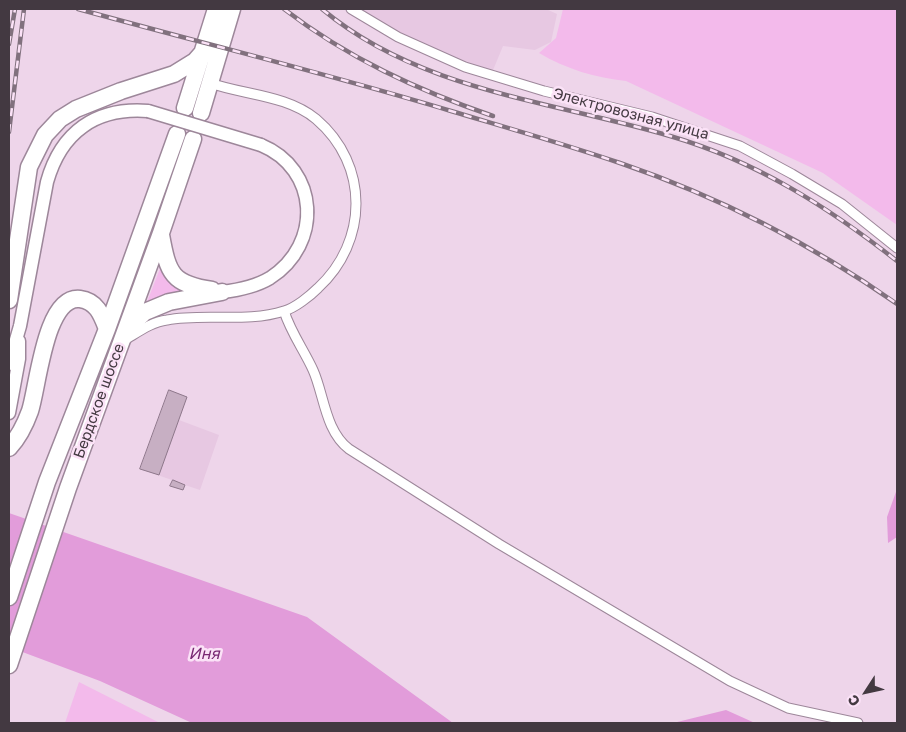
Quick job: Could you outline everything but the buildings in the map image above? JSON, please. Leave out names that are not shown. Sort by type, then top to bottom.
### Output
[{"type":"highway","points":[[216,9],[202,53],[193,111],[210,83],[232,9]]},
{"type":"highway","points":[[9,300],[29,167],[45,135],[60,119],[76,109],[121,91],[174,74],[194,61],[202,53]]},
{"type":"highway","name":"Бердское шоссе","points":[[9,597],[47,482],[185,136],[161,233],[68,488],[9,665]]},
{"type":"highway","points":[[161,233],[165,258],[180,282],[196,288],[222,292]]},
{"type":"highway","points":[[122,337],[149,310],[169,302],[222,292]]},
{"type":"highway","points":[[9,448],[23,428],[30,412],[52,322],[61,307],[73,300],[88,301],[98,309],[107,329]]},
{"type":"main road","points":[[9,364],[20,326],[45,190],[52,164],[60,148],[90,122],[103,115],[125,111],[148,111],[261,145],[283,156],[299,176],[307,212],[304,234],[294,254],[269,278],[258,284],[222,292]]},
{"type":"main road","points":[[9,413],[19,359],[20,326]]},
{"type":"street","name":"Электровозная улица","points":[[351,9],[398,37],[465,67],[544,91],[652,117],[740,146],[842,204],[897,248]]},
{"type":"street","points":[[122,337],[166,320],[236,318],[284,311],[312,294],[326,281],[344,257],[355,228],[357,212],[356,186],[350,168],[332,136],[316,119],[296,106],[210,83]]},
{"type":"street","points":[[284,311],[290,328],[314,372],[325,413],[342,443],[349,449],[499,544],[730,681],[788,708],[858,723]]},
{"type":"shaded area","points":[[351,9],[546,9],[557,14],[551,42],[535,50],[503,46],[491,75],[465,67]]},
{"type":"shaded area","points":[[563,9],[897,9],[897,225],[823,173],[626,81],[581,72],[539,53],[556,38]]},
{"type":"shaded area","points":[[161,266],[173,284],[184,295],[147,302]]},
{"type":"shaded area","points":[[169,390],[187,397],[179,420],[219,435],[200,490],[185,485],[183,490],[170,486],[172,480],[140,469]]},
{"type":"shaded area","points":[[79,682],[160,723],[65,723]]},
{"type":"water","points":[[897,489],[897,537],[888,543],[887,517]]},
{"type":"water","name":"Иня","points":[[9,513],[307,617],[453,723],[192,723],[100,681],[9,647]]},
{"type":"water","points":[[726,710],[755,723],[673,723]]},
{"type":"railway","points":[[9,44],[15,9]]},
{"type":"railway","points":[[9,132],[24,9]]},
{"type":"railway","points":[[78,9],[405,97],[620,163],[692,191],[763,224],[832,262],[897,304]]},
{"type":"railway","points":[[284,9],[308,27],[358,58],[410,84],[493,116]]},
{"type":"railway","points":[[322,9],[360,37],[401,59],[444,76],[488,90],[670,136],[732,158],[818,204],[897,261]]}]
